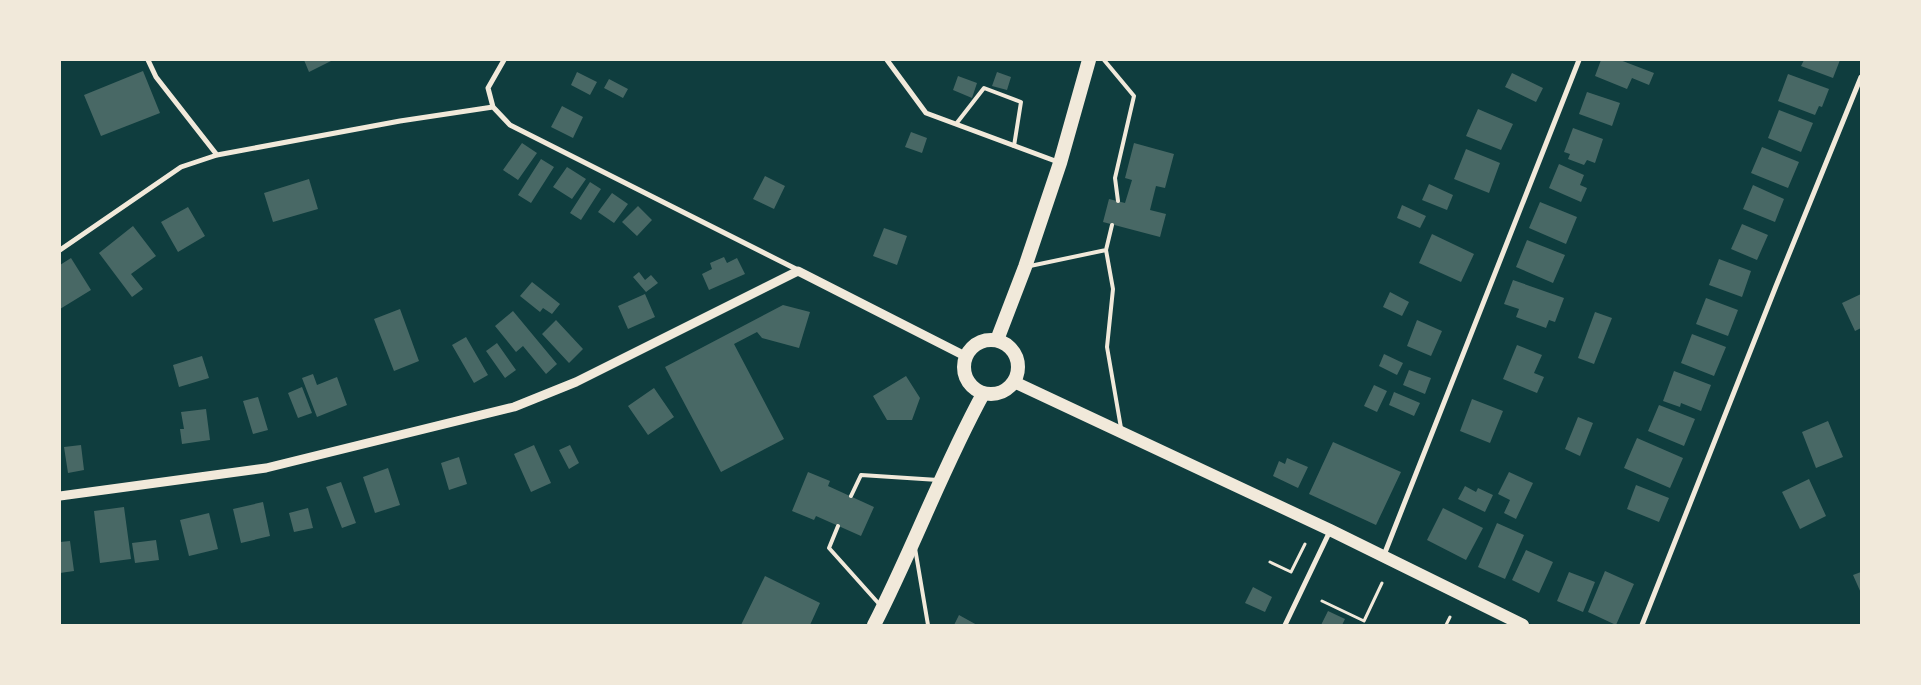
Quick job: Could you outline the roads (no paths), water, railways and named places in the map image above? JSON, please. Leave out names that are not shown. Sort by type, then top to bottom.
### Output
[{"type":"highway","points":[[997,340],[1025,267],[1060,162],[1089,60]]},
{"type":"highway","points":[[984,340],[997,340],[1007,344],[1017,357],[1019,362],[1018,372],[1014,382],[1006,390],[995,394],[983,394],[973,388],[966,379],[963,368],[965,356],[973,346],[984,340]]},
{"type":"highway","points":[[874,625],[914,542],[959,439],[983,394]]},
{"type":"main road","points":[[1014,382],[1330,530],[1523,625]]},
{"type":"street","points":[[148,60],[156,77],[217,155]]},
{"type":"street","points":[[504,60],[488,88],[493,107],[510,125],[965,356]]},
{"type":"street","points":[[887,60],[926,113],[1060,162]]},
{"type":"street","points":[[1384,557],[1580,60]]},
{"type":"street","points":[[1642,625],[1861,77]]},
{"type":"street","points":[[60,250],[181,167],[217,155],[400,121],[493,107]]},
{"type":"street","points":[[60,496],[266,468],[514,407],[576,382],[798,271]]},
{"type":"street","points":[[1285,625],[1330,530]]},
{"type":"lane","points":[[1104,60],[1134,96],[1115,178],[1118,201]]},
{"type":"lane","points":[[956,124],[984,88],[1021,102],[1014,146]]},
{"type":"lane","points":[[1112,225],[1106,250],[1113,289],[1107,346],[1122,433]]},
{"type":"lane","points":[[1025,267],[1106,250]]},
{"type":"lane","points":[[851,496],[861,475],[941,480]]},
{"type":"lane","points":[[838,526],[829,548],[883,608]]},
{"type":"lane","points":[[914,542],[928,625]]}]
